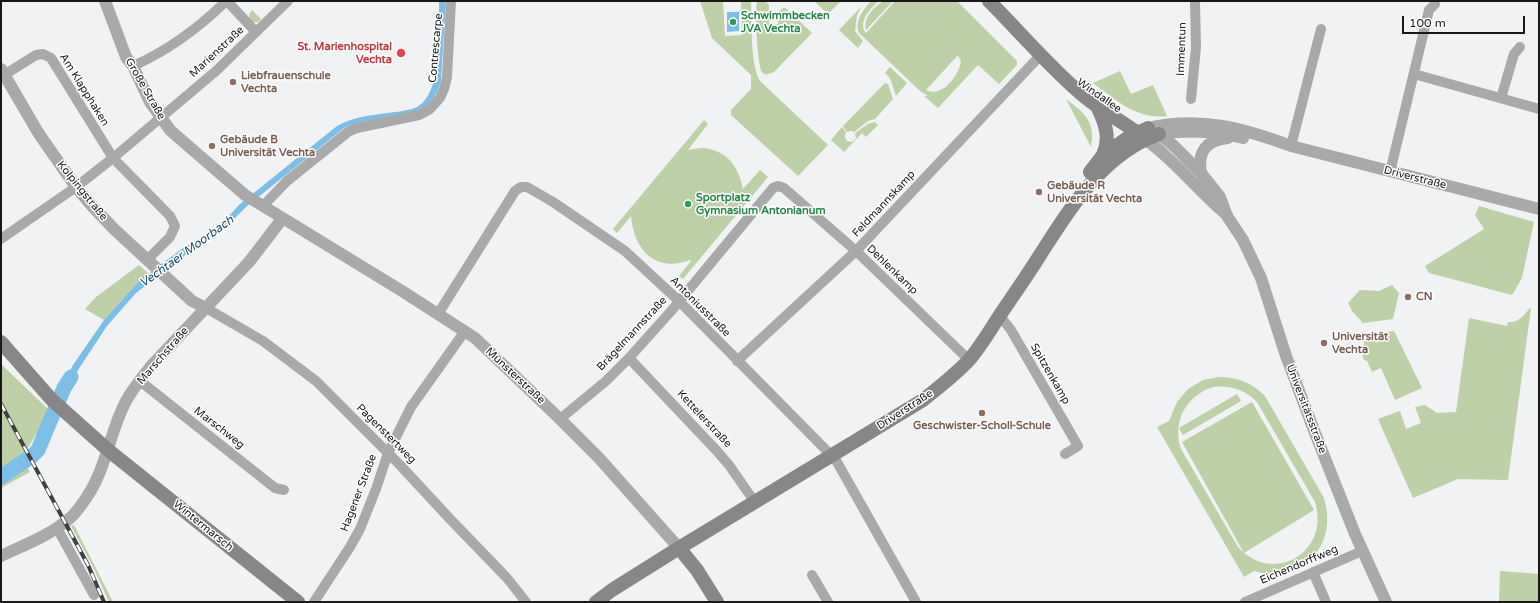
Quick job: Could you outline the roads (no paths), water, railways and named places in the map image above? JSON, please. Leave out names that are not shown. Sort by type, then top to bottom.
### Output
[{"type":"main road","name":"Windallee","points":[[989,1],[1079,92],[1097,106],[1148,133]]},
{"type":"main road","name":"Windallee","points":[[1042,55],[1128,116],[1148,133]]},
{"type":"main road","name":"Windallee","points":[[1097,106],[1106,127],[1106,147],[1103,155]]},
{"type":"main road","name":"Driverstraße","points":[[1072,207],[1076,194],[1088,174],[1103,155],[1148,133]]},
{"type":"main road","name":"Driverstraße","points":[[596,602],[612,590],[678,548],[923,400],[946,382],[969,360],[1072,207],[1107,165],[1148,133]]},
{"type":"main road","name":"Wintermarsch","points":[[1,342],[64,412],[108,450],[298,602]]},
{"type":"main road","name":"Münsterstraße","points":[[678,548],[697,570],[717,602]]},
{"type":"street","name":"Große Straße","points":[[105,1],[126,57],[133,66],[150,102],[161,118],[179,138],[245,195],[260,204]]},
{"type":"street","points":[[133,66],[178,42],[200,25],[226,1],[256,32]]},
{"type":"street","name":"Marienstraße","points":[[161,118],[216,72],[288,1]]},
{"type":"street","name":"Contrescarpe","points":[[260,204],[348,132],[357,128],[419,115],[430,109],[440,98],[447,77],[451,1]]},
{"type":"street","name":"Immentun","points":[[1191,99],[1196,47],[1195,1]]},
{"type":"street","points":[[1390,172],[1429,10],[1435,4]]},
{"type":"street","points":[[1291,146],[1322,29]]},
{"type":"street","points":[[1501,98],[1514,54],[1520,47]]},
{"type":"street","name":"Am Klapphaken","points":[[3,72],[36,55],[43,54],[51,58],[113,158],[170,216],[175,226],[170,237],[150,262]]},
{"type":"street","name":"Feldmannskamp","points":[[737,361],[856,251],[1042,55]]},
{"type":"street","name":"Kolpingstraße","points":[[3,72],[39,134],[92,207],[114,230],[192,301],[199,306],[206,308]]},
{"type":"street","points":[[1414,74],[1539,109]]},
{"type":"street","points":[[1,239],[76,187],[161,118]]},
{"type":"street","name":"Driverstraße","points":[[1148,133],[1178,123],[1214,124],[1254,132],[1291,146],[1539,209]]},
{"type":"street","name":"Driverstraße","points":[[1148,133],[1190,132],[1239,137],[1273,145],[1291,146]]},
{"type":"street","name":"Universitätsstraße","points":[[1148,133],[1174,146],[1201,173],[1220,197],[1228,216],[1243,240],[1261,278],[1286,356],[1312,426],[1362,551],[1386,602]]},
{"type":"street","name":"Universitätsstraße","points":[[1148,133],[1166,156],[1207,198],[1228,216]]},
{"type":"street","points":[[1201,173],[1199,163],[1200,157],[1208,144],[1219,139],[1239,137]]},
{"type":"street","name":"Dehlenkamp","points":[[778,186],[784,188],[856,251],[969,360]]},
{"type":"street","name":"Brägelmannstraße","points":[[560,419],[606,381],[629,358],[772,188],[778,186]]},
{"type":"street","name":"Antoniusstraße","points":[[438,314],[515,191],[521,187],[527,187],[553,202],[625,251],[678,301],[832,456],[837,462],[916,602]]},
{"type":"street","name":"Münsterstraße","points":[[260,204],[475,338],[599,458],[678,548]]},
{"type":"street","name":"Marschstraße","points":[[1,556],[57,528],[72,517],[88,496],[99,474],[126,401],[140,381],[151,366],[249,262],[282,219]]},
{"type":"street","name":"Pagenstertweg","points":[[206,308],[263,341],[316,381],[388,453],[507,578],[526,602]]},
{"type":"street","name":"Spitzenkamp","points":[[999,317],[1012,330],[1078,446],[1065,454]]},
{"type":"street","name":"Hagener Straße","points":[[314,602],[360,529],[388,453],[411,406],[465,331]]},
{"type":"street","name":"Kettelerstraße","points":[[629,358],[716,450],[729,465],[754,502]]},
{"type":"street","name":"Marschweg","points":[[140,381],[275,488],[284,490]]},
{"type":"street","points":[[57,528],[94,595]]},
{"type":"street","name":"Eichendorffweg","points":[[1245,602],[1362,551]]},
{"type":"street","points":[[1313,572],[1326,602]]},
{"type":"street","points":[[812,575],[828,602]]},
{"type":"water","points":[[439,1],[446,1],[441,80],[433,99],[421,109],[416,111],[361,122],[344,128],[246,207],[224,229],[194,248],[136,293],[107,326],[63,396],[59,392],[73,365],[104,320],[139,281],[183,248],[214,230],[240,204],[337,126],[364,116],[412,109],[422,103],[430,92],[435,78],[438,62]]},
{"type":"water","name":"Schwimmbecken JVA Vechta","points":[[727,12],[739,12],[739,31],[727,32]]},
{"type":"waterway","name":"Vechtaer Moorbach","points":[[1,477],[32,456],[38,450],[64,388],[71,377]]},
{"type":"railway","points":[[1,404],[88,565],[104,602]]},
{"type":"place","name":"Schwimmbecken JVA Vechta","points":[[733,22]]},
{"type":"place","name":"St. Marienhospital Vechta","points":[[401,53]]},
{"type":"place","name":"Liebfrauenschule Vechta","points":[[233,82]]},
{"type":"place","name":"Gebäude B Universität Vechta","points":[[212,146]]},
{"type":"place","name":"Gebäude R Universität Vechta","points":[[1039,192]]},
{"type":"place","name":"Sportplatz Gymnasium Antonianum","points":[[688,204]]},
{"type":"place","name":"CN","points":[[1408,297]]},
{"type":"place","name":"Universität Vechta","points":[[1324,343]]},
{"type":"place","name":"Geschwister-Scholl-Schule","points":[[982,413]]}]
